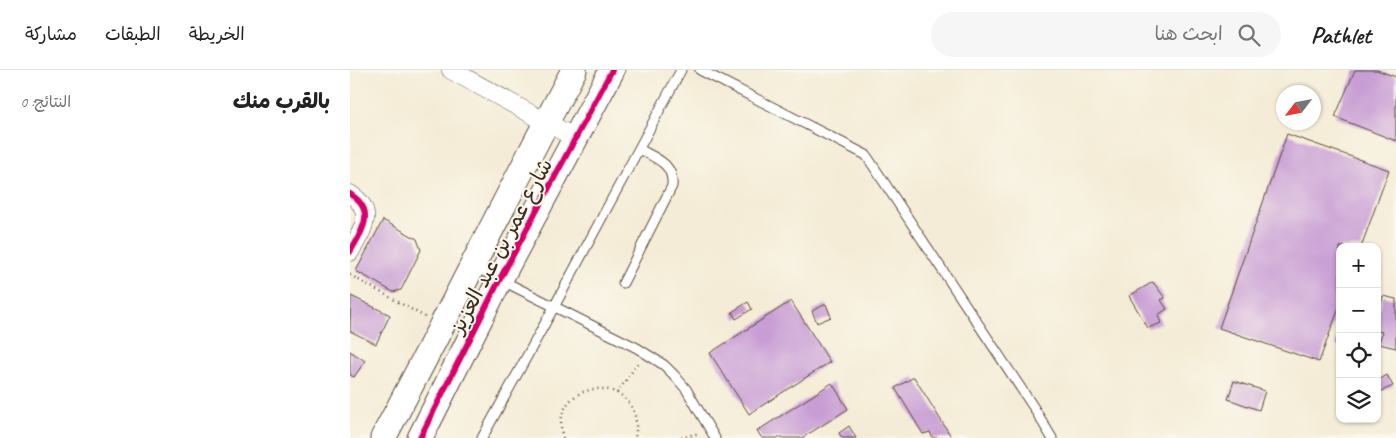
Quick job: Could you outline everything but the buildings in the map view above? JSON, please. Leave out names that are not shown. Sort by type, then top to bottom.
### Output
[{"type":"street","points":[[451,70],[576,138]]},
{"type":"street","name":"شارع عمر بن عبد العزيز","points":[[384,438],[574,70]]},
{"type":"street","name":"شارع عمر بن عبد العزيز","points":[[420,438],[500,279],[612,70]]},
{"type":"street","points":[[350,194],[358,199],[364,208],[366,219],[363,230],[350,252]]},
{"type":"lane","points":[[482,438],[554,308],[680,70]]},
{"type":"lane","points":[[700,70],[866,155],[1052,438]]},
{"type":"lane","points":[[623,283],[672,186],[668,166],[638,149]]},
{"type":"lane","points":[[473,266],[646,353],[664,365],[686,390],[715,438]]},
{"type":"path","points":[[350,274],[442,327]]},
{"type":"path","points":[[617,393],[646,353]]},
{"type":"path","points":[[563,438],[561,422],[568,404],[581,392],[599,388],[617,393],[630,404],[637,421],[636,438]]},
{"type":"path","points":[[681,438],[710,429]]},
{"type":"cycle path","points":[[420,438],[500,279],[612,70]]},
{"type":"cycle path","points":[[350,194],[363,207],[365,214],[365,222],[350,252]]}]
